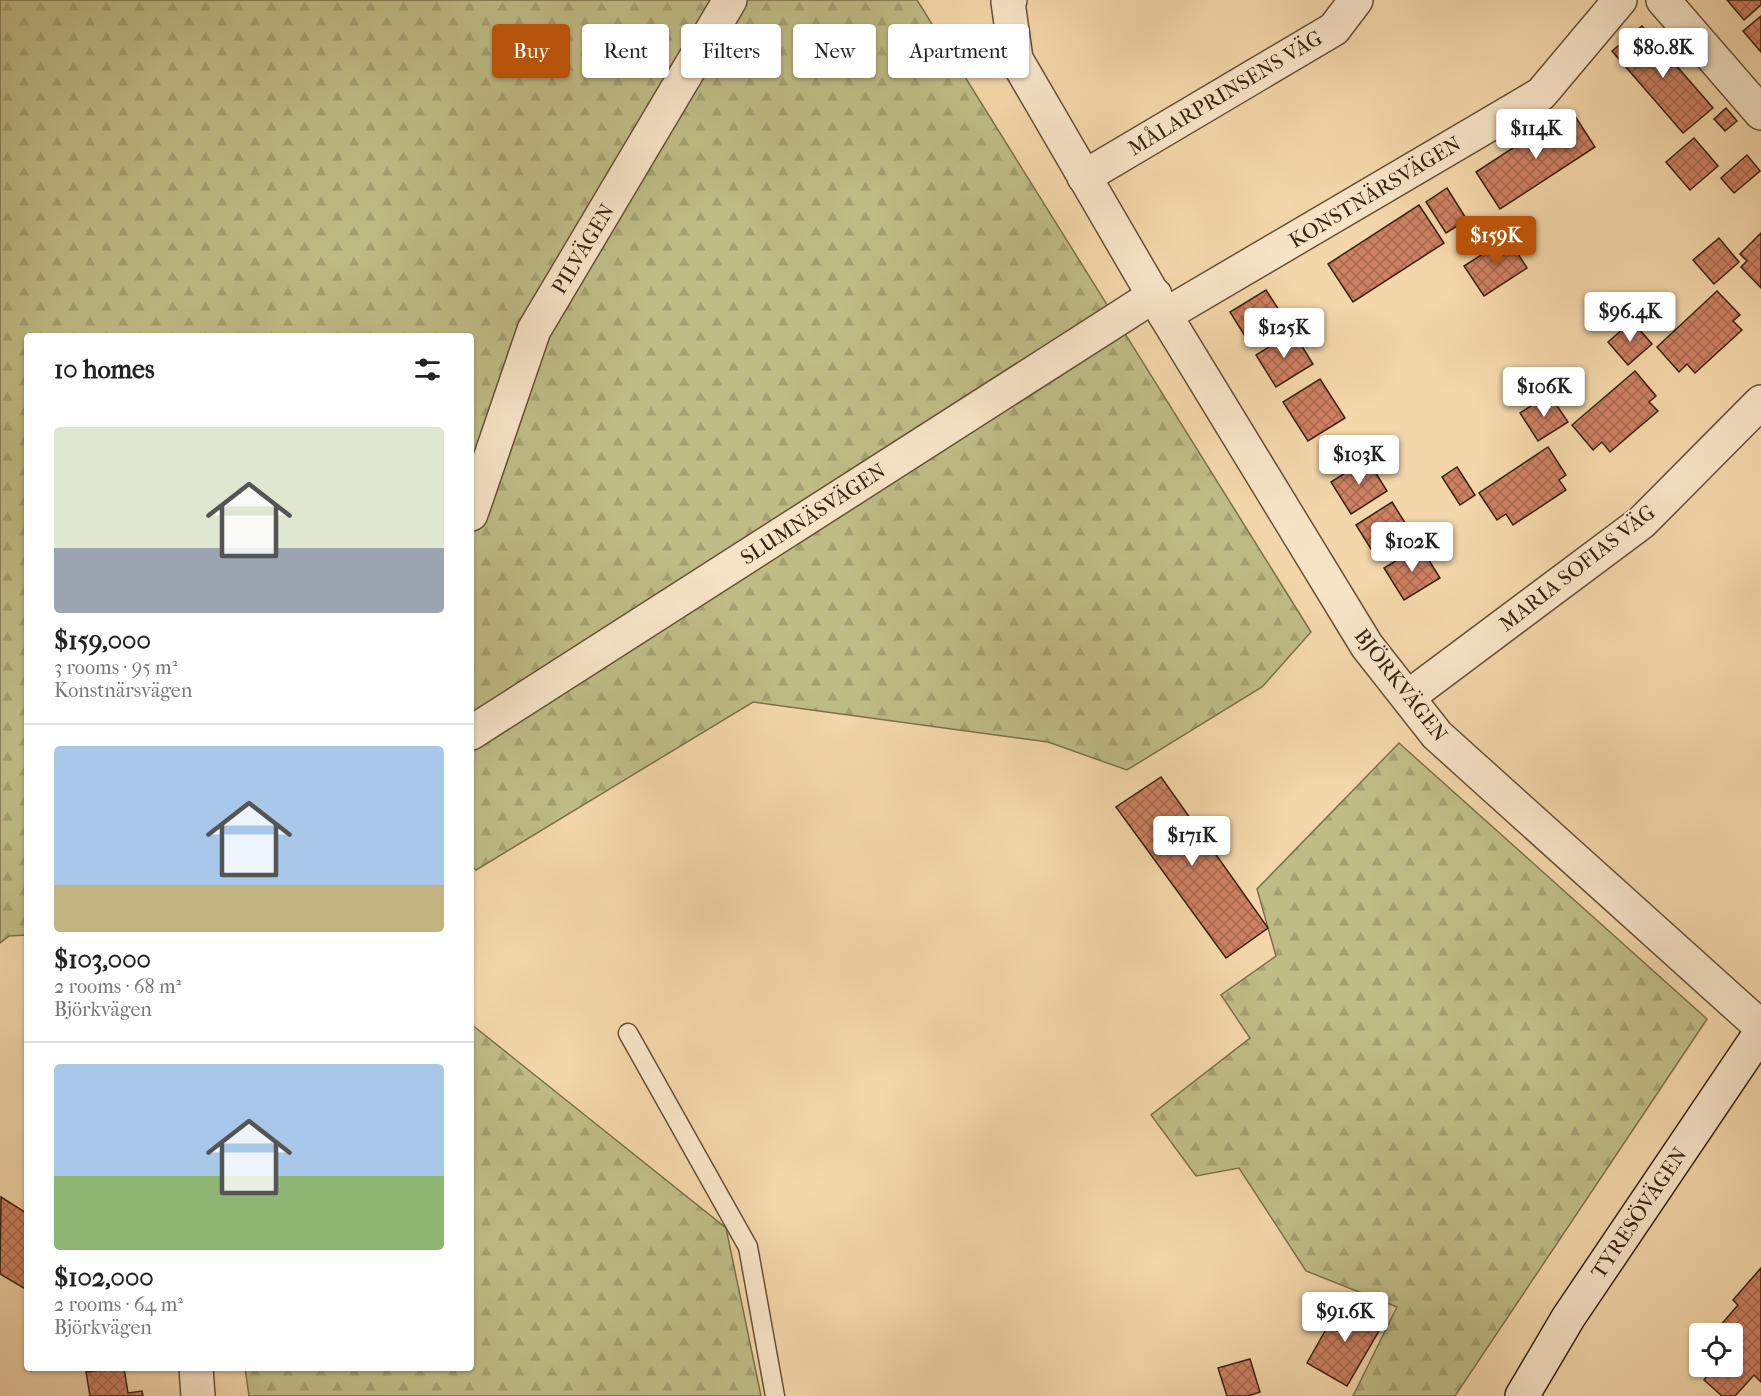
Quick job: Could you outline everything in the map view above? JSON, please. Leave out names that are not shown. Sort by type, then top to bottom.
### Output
[{"type":"street","name":"PILVÄGEN","points":[[474,505],[534,330],[730,0]]},
{"type":"street","points":[[1010,0],[1008,2],[1016,59],[1160,305]]},
{"type":"street","name":"MÅLARPRINSENS VÄG","points":[[1084,177],[1334,29],[1356,0]]},
{"type":"street","name":"KONSTNÄRSVÄGEN","points":[[1160,305],[1540,94],[1620,0]]},
{"type":"street","points":[[1663,0],[1761,113]]},
{"type":"street","name":"BJÖRKVÄGEN","points":[[1160,305],[1367,646],[1437,735],[1761,1027]]},
{"type":"street","name":"SLUMNÄSVÄGEN","points":[[474,731],[1160,305]]},
{"type":"street","name":"MARIA SOFIAS VÄG","points":[[1408,697],[1642,522],[1761,402]]},
{"type":"street","name":"TYRESÖVÄGEN","points":[[1522,1396],[1568,1318],[1761,1032]]},
{"type":"street","points":[[196,1371],[198,1396]]},
{"type":"lane","points":[[628,1033],[748,1247],[775,1396]]},
{"type":"green space","points":[[0,0],[917,0],[932,24],[888,24],[888,78],[966,78],[1311,632],[1262,687],[1127,770],[1048,742],[753,702],[476,870],[474,868],[474,333],[24,333],[24,935],[9,936],[0,943]]},
{"type":"green space","points":[[1399,743],[1707,1019],[1455,1396],[1353,1396],[1397,1307],[1306,1271],[1239,1168],[1196,1176],[1151,1115],[1250,1038],[1221,995],[1276,956],[1257,889]]},
{"type":"green space","points":[[474,1026],[726,1228],[761,1396],[249,1396],[245,1371],[474,1371]]},
{"type":"building","points":[[1727,0],[1761,0],[1761,5],[1744,20]]},
{"type":"building","points":[[1761,16],[1761,52],[1743,31]]},
{"type":"building","points":[[1642,26],[1713,108],[1683,133],[1612,51]]},
{"type":"building","points":[[1726,108],[1737,121],[1725,131],[1714,119]]},
{"type":"building","points":[[1571,110],[1595,147],[1500,209],[1476,172]]},
{"type":"building","points":[[1694,138],[1718,166],[1690,190],[1666,162]]},
{"type":"building","points":[[1747,155],[1760,171],[1734,193],[1721,178]]},
{"type":"building","points":[[1447,188],[1467,220],[1446,233],[1426,202]]},
{"type":"building","points":[[1419,205],[1444,243],[1353,302],[1328,264]]},
{"type":"building","points":[[1761,233],[1761,288],[1741,267],[1747,261],[1740,254]]},
{"type":"building","points":[[1508,238],[1527,268],[1484,296],[1464,266]]},
{"type":"building","points":[[1719,238],[1739,262],[1714,284],[1693,260]]},
{"type":"building","points":[[1266,290],[1286,321],[1250,344],[1230,312]]},
{"type":"building","points":[[1717,291],[1740,315],[1733,321],[1742,330],[1695,373],[1687,364],[1679,372],[1657,347]]},
{"type":"building","points":[[1632,321],[1652,344],[1628,365],[1608,342]]},
{"type":"building","points":[[1293,332],[1313,364],[1276,387],[1256,355]]},
{"type":"building","points":[[1635,371],[1656,396],[1649,402],[1658,411],[1610,452],[1602,442],[1593,450],[1572,425]]},
{"type":"building","points":[[1320,379],[1345,418],[1308,441],[1283,402]]},
{"type":"building","points":[[1549,394],[1568,422],[1538,441],[1520,413]]},
{"type":"building","points":[[1548,447],[1566,475],[1559,480],[1566,490],[1513,525],[1506,514],[1497,520],[1479,493]]},
{"type":"building","points":[[1367,459],[1387,491],[1351,514],[1331,482]]},
{"type":"building","points":[[1457,467],[1475,495],[1460,505],[1442,477]]},
{"type":"building","points":[[1392,502],[1412,534],[1376,557],[1356,525]]},
{"type":"building","points":[[1420,546],[1440,578],[1404,600],[1384,568]]},
{"type":"building","points":[[1161,777],[1268,928],[1226,958],[1116,807]]},
{"type":"building","points":[[1,1197],[24,1212],[24,1288],[0,1274]]},
{"type":"building","points":[[1761,1268],[1761,1382],[1754,1375],[1735,1396],[1722,1396],[1704,1380],[1706,1377],[1743,1377],[1743,1323],[1722,1323],[1738,1305],[1733,1300]]},
{"type":"building","points":[[1342,1301],[1383,1324],[1347,1386],[1307,1363]]},
{"type":"building","points":[[1250,1359],[1260,1392],[1248,1396],[1227,1396],[1218,1368]]},
{"type":"building","points":[[124,1371],[128,1393],[142,1391],[143,1396],[90,1396],[86,1372]]}]
